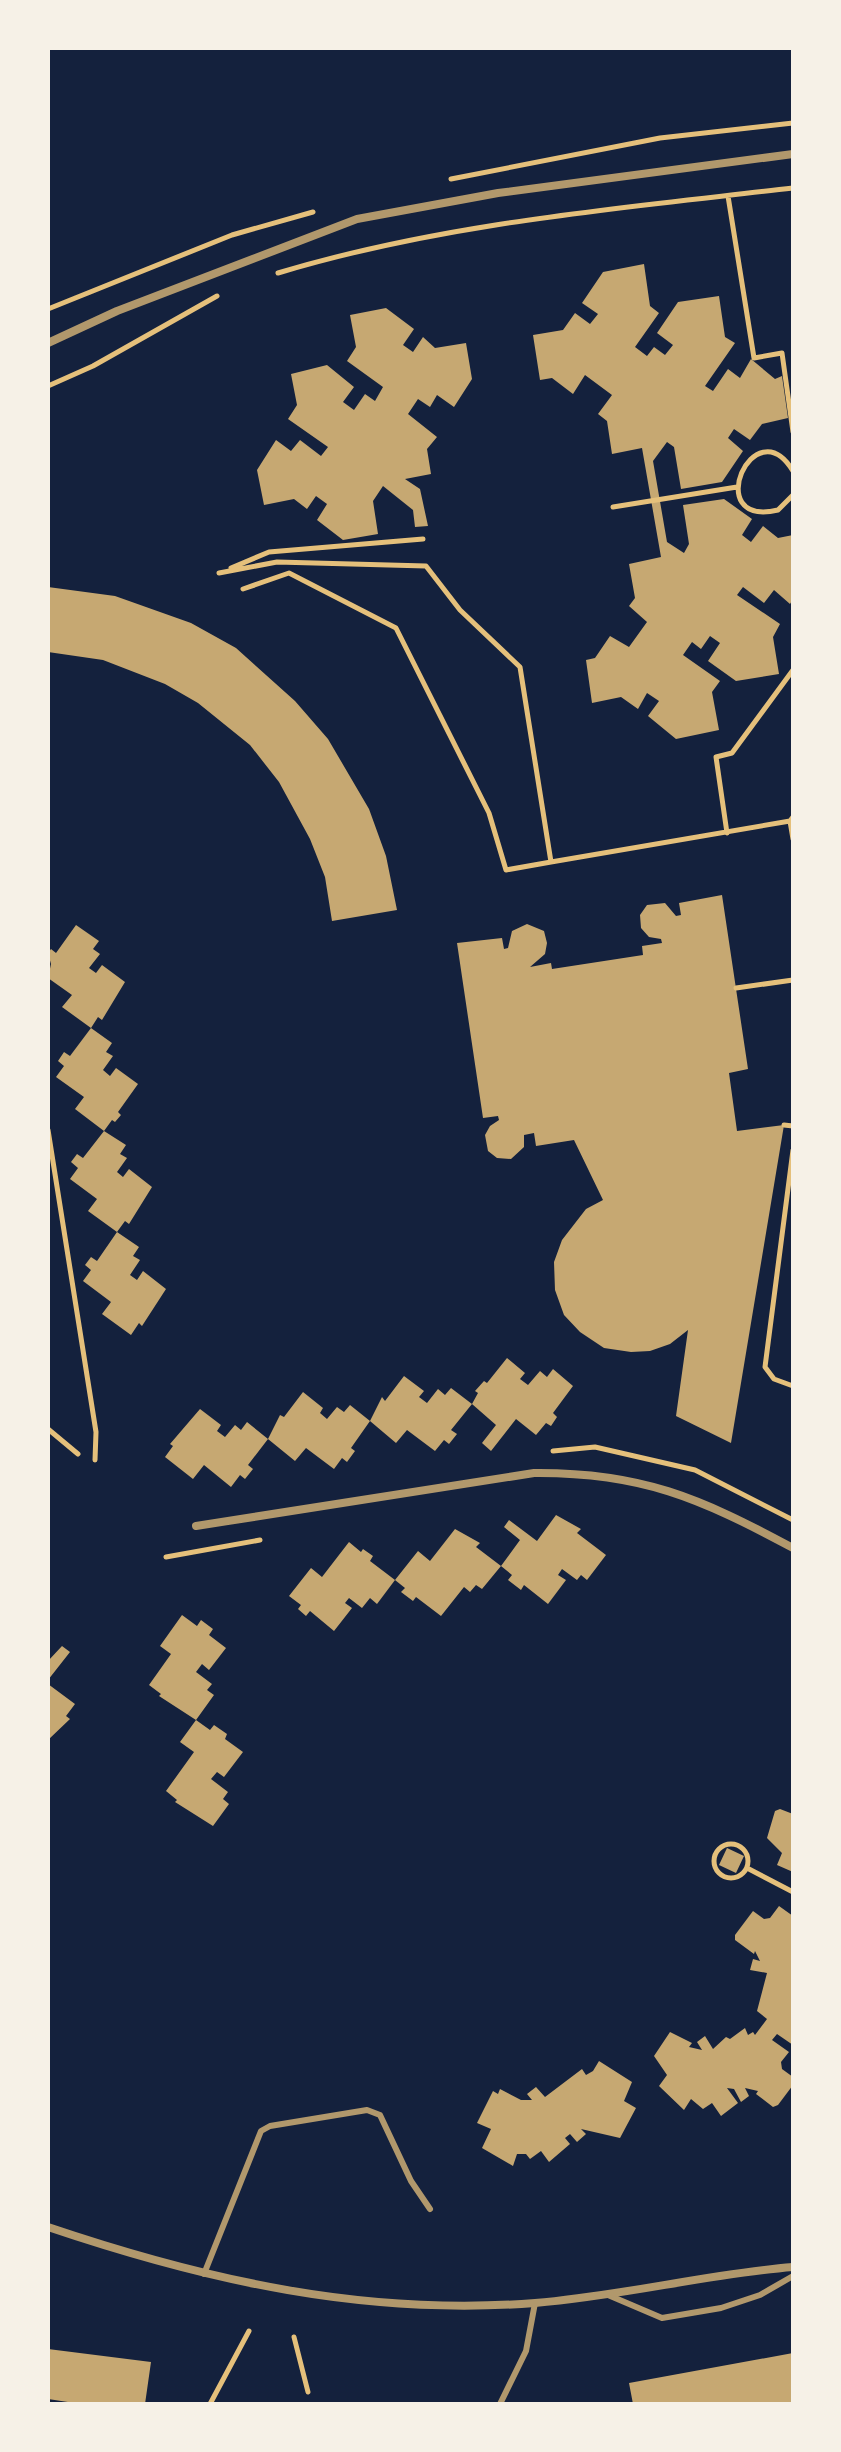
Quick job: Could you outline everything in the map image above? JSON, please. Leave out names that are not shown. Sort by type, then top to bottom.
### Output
[{"type":"street","points":[[48,343],[117,311],[357,219],[498,193],[793,154]]},
{"type":"street","points":[[196,1526],[534,1473],[582,1473],[634,1480],[689,1496],[793,1548]]},
{"type":"street","points":[[48,2227],[203,2275],[327,2298],[395,2304],[535,2303],[793,2267]]},
{"type":"lane","points":[[203,2275],[261,2131],[270,2126],[367,2110],[380,2115],[411,2181],[430,2209]]},
{"type":"lane","points":[[604,2294],[662,2318],[721,2308],[760,2295],[793,2276]]},
{"type":"lane","points":[[500,2404],[526,2351],[535,2303]]},
{"type":"path","points":[[276,274],[319,261],[493,226],[793,188]]},
{"type":"path","points":[[728,196],[754,358],[782,353],[793,432]]},
{"type":"path","points":[[48,386],[93,366],[221,294]]},
{"type":"path","points":[[793,471],[781,458],[763,454],[754,456],[740,469],[737,487],[745,503],[760,512],[778,510],[793,495]]},
{"type":"path","points":[[613,507],[737,487]]},
{"type":"path","points":[[423,539],[269,552],[219,573],[277,562],[426,566],[460,610],[520,667],[551,862]]},
{"type":"path","points":[[243,589],[289,573],[396,628],[489,813],[506,870],[727,833],[791,819],[793,839]]},
{"type":"path","points":[[727,833],[716,757],[732,753],[793,670]]},
{"type":"path","points":[[736,988],[793,980]]},
{"type":"path","points":[[784,1125],[793,1126]]},
{"type":"path","points":[[48,1130],[96,1432],[95,1460]]},
{"type":"path","points":[[793,1150],[765,1367],[774,1379],[793,1386]]},
{"type":"path","points":[[48,1429],[78,1454]]},
{"type":"path","points":[[166,1557],[260,1540]]},
{"type":"path","points":[[727,1844],[738,1845],[748,1857],[747,1868],[739,1877],[722,1876],[715,1867],[715,1855],[727,1844]]},
{"type":"path","points":[[747,1868],[793,1892]]},
{"type":"path","points":[[210,2404],[249,2331]]},
{"type":"path","points":[[294,2337],[308,2392]]},
{"type":"building","points":[[644,264],[650,306],[659,313],[635,347],[647,356],[654,347],[665,355],[673,345],[657,333],[678,302],[719,296],[725,337],[735,343],[705,386],[713,391],[728,369],[740,378],[751,359],[775,379],[782,376],[788,418],[762,424],[750,440],[734,429],[728,438],[743,451],[722,482],[681,489],[674,447],[667,442],[653,461],[667,542],[684,553],[689,544],[683,505],[724,499],[752,519],[742,535],[751,542],[763,526],[778,538],[793,535],[793,599],[790,604],[774,590],[764,603],[743,587],[737,595],[780,624],[773,637],[779,674],[736,681],[708,661],[720,643],[710,636],[701,649],[692,642],[683,655],[720,681],[712,692],[719,730],[676,739],[648,716],[659,701],[647,693],[638,709],[621,697],[592,703],[586,660],[595,658],[610,636],[629,647],[647,622],[629,606],[635,598],[629,564],[661,557],[642,448],[612,454],[607,421],[598,414],[612,395],[585,375],[573,394],[552,378],[540,380],[533,335],[563,330],[575,313],[590,324],[598,314],[582,303],[603,272]]},
{"type":"building","points":[[386,308],[414,329],[403,345],[413,352],[423,337],[435,348],[466,343],[472,379],[454,407],[437,395],[430,407],[418,399],[408,414],[437,437],[427,449],[431,474],[405,479],[420,489],[428,526],[415,527],[413,510],[383,486],[373,501],[378,534],[343,540],[317,520],[327,504],[316,496],[307,509],[294,499],[264,505],[257,470],[276,440],[291,451],[300,440],[321,456],[328,447],[288,419],[297,405],[291,374],[327,365],[354,387],[343,402],[354,410],[365,394],[375,401],[383,387],[347,361],[356,347],[350,315]]},
{"type":"building","points":[[48,587],[115,596],[191,623],[236,648],[295,701],[328,739],[369,809],[386,856],[397,910],[332,921],[325,877],[310,839],[279,782],[250,745],[198,703],[165,684],[103,660],[48,652]]},
{"type":"building","points":[[722,895],[748,1069],[729,1073],[737,1131],[784,1125],[731,1443],[676,1416],[688,1330],[670,1344],[650,1351],[631,1352],[604,1348],[580,1332],[564,1315],[555,1290],[554,1262],[562,1240],[586,1209],[603,1200],[574,1140],[536,1146],[534,1133],[524,1135],[524,1147],[511,1159],[497,1158],[488,1151],[485,1135],[490,1126],[499,1120],[498,1116],[483,1118],[457,943],[502,938],[504,949],[508,948],[512,931],[527,924],[544,931],[547,943],[545,954],[530,967],[551,963],[552,969],[643,955],[642,946],[662,943],[661,939],[649,937],[641,928],[640,915],[647,905],[665,903],[676,916],[681,915],[679,903]]},
{"type":"building","points":[[76,925],[99,941],[93,949],[100,954],[89,968],[96,973],[102,965],[125,982],[102,1020],[98,1017],[91,1028],[62,1007],[72,995],[48,978],[51,964],[48,953],[51,949],[56,953]]},
{"type":"building","points":[[91,1028],[112,1043],[106,1052],[113,1056],[103,1070],[110,1076],[116,1068],[138,1084],[118,1112],[121,1115],[115,1122],[112,1120],[104,1131],[75,1109],[84,1097],[56,1077],[64,1066],[58,1061],[64,1052],[70,1056]]},
{"type":"building","points":[[104,1131],[126,1145],[120,1154],[127,1158],[117,1172],[123,1177],[129,1169],[152,1187],[129,1224],[125,1221],[117,1232],[88,1211],[97,1199],[70,1179],[78,1168],[71,1162],[77,1154],[83,1158]]},
{"type":"building","points":[[117,1232],[139,1247],[133,1256],[140,1260],[130,1275],[137,1280],[143,1271],[166,1289],[142,1326],[139,1323],[131,1335],[102,1314],[111,1302],[83,1281],[91,1270],[85,1265],[91,1257],[97,1261]]},
{"type":"building","points":[[507,1358],[525,1373],[520,1379],[528,1385],[540,1371],[547,1377],[553,1369],[573,1386],[553,1413],[557,1417],[551,1426],[546,1423],[536,1435],[516,1419],[491,1451],[482,1443],[496,1425],[472,1404],[478,1393],[475,1391],[484,1381],[487,1383]]},
{"type":"building","points":[[404,1376],[424,1391],[419,1397],[427,1403],[438,1389],[445,1395],[451,1388],[472,1404],[451,1430],[457,1434],[449,1444],[444,1440],[435,1451],[407,1430],[396,1443],[370,1421],[382,1397],[385,1401]]},
{"type":"building","points":[[303,1392],[323,1408],[320,1413],[327,1419],[337,1407],[344,1412],[350,1405],[370,1421],[351,1448],[355,1451],[347,1462],[342,1458],[334,1469],[306,1448],[295,1461],[268,1439],[280,1415],[284,1417]]},
{"type":"building","points":[[200,1409],[221,1425],[217,1431],[225,1437],[235,1425],[241,1430],[247,1422],[268,1439],[248,1465],[253,1469],[245,1479],[240,1475],[231,1487],[204,1465],[193,1479],[165,1457],[173,1446],[170,1444]]},
{"type":"building","points":[[556,1515],[581,1529],[577,1533],[606,1555],[587,1580],[581,1575],[577,1580],[562,1569],[558,1575],[566,1580],[548,1604],[524,1585],[521,1590],[508,1580],[512,1575],[501,1566],[520,1540],[504,1527],[509,1520],[537,1541]]},
{"type":"building","points":[[455,1529],[480,1543],[476,1547],[501,1566],[482,1589],[476,1585],[470,1592],[464,1587],[441,1616],[416,1597],[413,1601],[401,1592],[405,1588],[395,1580],[418,1551],[430,1561]]},
{"type":"building","points":[[349,1542],[361,1552],[363,1549],[373,1556],[370,1561],[395,1580],[377,1604],[370,1598],[362,1608],[349,1598],[345,1603],[352,1608],[334,1631],[310,1611],[306,1616],[298,1609],[301,1605],[289,1596],[311,1568],[322,1577]]},
{"type":"building","points":[[182,1615],[197,1626],[201,1620],[213,1629],[209,1635],[226,1648],[209,1670],[202,1664],[196,1672],[212,1684],[207,1690],[214,1695],[196,1720],[159,1696],[161,1694],[149,1685],[171,1654],[160,1646]]},
{"type":"building","points":[[62,1646],[70,1652],[48,1680],[48,1661]]},
{"type":"building","points":[[48,1684],[75,1704],[66,1716],[70,1719],[48,1740]]},
{"type":"building","points":[[196,1720],[210,1730],[214,1725],[227,1734],[225,1739],[243,1752],[224,1777],[217,1772],[211,1779],[228,1792],[223,1799],[229,1804],[213,1826],[175,1802],[177,1800],[166,1791],[194,1752],[180,1742]]},
{"type":"building","points":[[780,1809],[793,1814],[793,1872],[777,1865],[782,1853],[767,1838],[775,1811]]},
{"type":"building","points":[[727,1848],[744,1856],[736,1873],[719,1865]]},
{"type":"building","points":[[779,1906],[793,1916],[793,2045],[777,2034],[772,2040],[789,2052],[781,2062],[782,2069],[793,2077],[793,2085],[773,2107],[756,2094],[758,2091],[745,2088],[749,2096],[741,2102],[734,2089],[727,2088],[738,2103],[721,2116],[712,2103],[703,2109],[691,2099],[684,2110],[659,2086],[667,2075],[654,2056],[670,2032],[692,2043],[689,2047],[702,2050],[697,2042],[705,2036],[713,2049],[726,2037],[730,2039],[745,2028],[748,2035],[753,2032],[755,2035],[767,2019],[757,2011],[767,1973],[750,1970],[753,1959],[760,1961],[755,1951],[754,1954],[735,1940],[735,1935],[753,1911],[764,1919],[770,1918]]},
{"type":"building","points":[[599,2061],[632,2082],[624,2101],[636,2108],[620,2138],[581,2129],[586,2134],[577,2142],[570,2134],[565,2138],[570,2144],[549,2162],[541,2151],[530,2159],[526,2154],[517,2154],[513,2166],[482,2148],[491,2129],[477,2123],[493,2091],[498,2094],[500,2089],[521,2100],[532,2100],[527,2094],[536,2087],[545,2097],[582,2069],[586,2075],[593,2071]]},
{"type":"building","points":[[48,2349],[151,2362],[145,2404],[81,2404],[48,2399]]},
{"type":"building","points":[[793,2353],[793,2403],[633,2404],[629,2383]]}]
